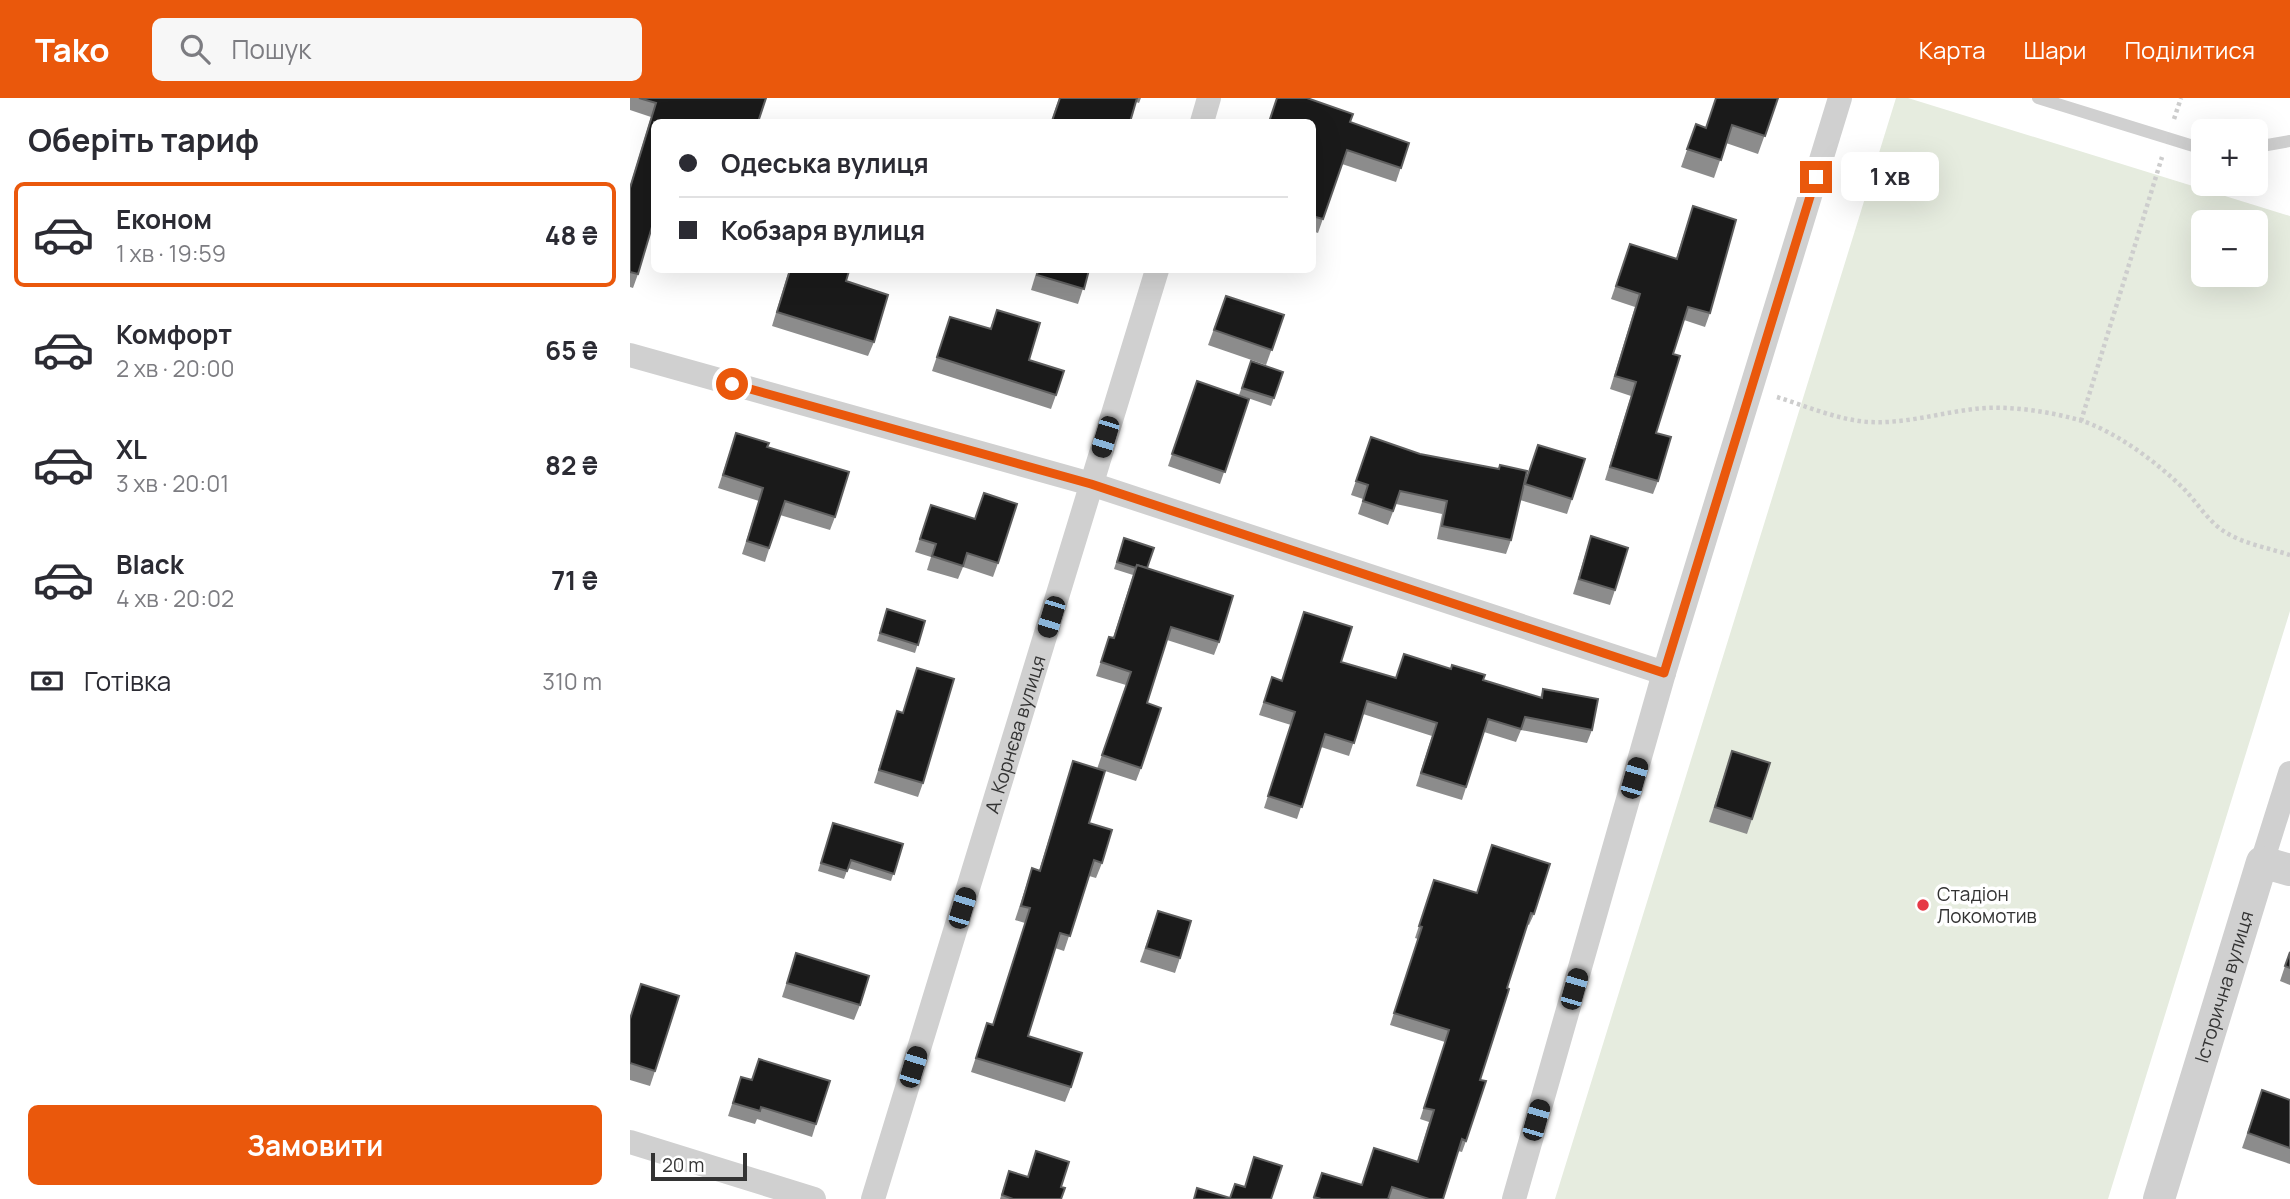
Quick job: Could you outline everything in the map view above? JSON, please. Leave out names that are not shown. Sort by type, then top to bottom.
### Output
[{"type":"street","points":[[1203,119],[1209,98]]},
{"type":"street","points":[[1514,1199],[1664,673],[1840,98]]},
{"type":"street","name":"А. Корнєва вулиця","points":[[873,1199],[1156,273]]},
{"type":"street","points":[[630,355],[1091,484],[1664,673]]},
{"type":"street","name":"Історична вулиця","points":[[2159,1199],[2276,866],[2290,773]]},
{"type":"street","points":[[630,1142],[814,1199]]},
{"type":"lane","points":[[2038,98],[2191,145]]},
{"type":"lane","points":[[2268,145],[2290,141]]},
{"type":"path","points":[[2081,421],[2181,98]]},
{"type":"path","points":[[1751,388],[1850,419],[1869,422],[1889,422],[1978,408],[2017,410],[2081,421],[2123,441],[2164,470],[2213,523],[2225,532],[2290,555]]},
{"type":"shaded area","name":"Стадіон Локомотив","points":[[1896,98],[1908,98],[2191,185],[2191,196],[2225,196],[2290,216],[2290,611],[2108,1199],[1555,1199]]},
{"type":"building","points":[[639,98],[766,98],[759,119],[651,119],[656,103]]},
{"type":"building","points":[[1060,98],[1137,98],[1131,119],[1053,119]]},
{"type":"building","points":[[1277,98],[1307,98],[1353,114],[1350,122],[1409,143],[1401,168],[1347,150],[1323,219],[1316,217],[1316,119],[1270,119]]},
{"type":"building","points":[[1716,98],[1778,98],[1765,136],[1732,125],[1721,160],[1687,149],[1696,124],[1706,128]]},
{"type":"building","points":[[651,119],[651,230],[638,274],[630,272],[630,188]]},
{"type":"building","points":[[1693,206],[1736,220],[1710,313],[1688,307],[1673,354],[1680,356],[1656,433],[1671,437],[1658,481],[1610,467],[1636,382],[1615,376],[1640,294],[1616,286],[1630,244],[1677,259]]},
{"type":"building","points":[[789,273],[848,273],[846,281],[888,295],[874,342],[777,312]]},
{"type":"building","points":[[1037,273],[1088,273],[1084,289]]},
{"type":"building","points":[[1226,296],[1284,315],[1272,350],[1214,330]]},
{"type":"building","points":[[997,310],[1040,323],[1029,360],[1064,371],[1056,395],[937,357],[950,317],[991,329]]},
{"type":"building","points":[[1251,361],[1283,372],[1274,398],[1242,388]]},
{"type":"building","points":[[1197,381],[1249,399],[1225,472],[1172,454]]},
{"type":"building","points":[[736,433],[769,443],[767,447],[849,472],[835,517],[785,501],[769,548],[747,541],[763,488],[723,475]]},
{"type":"building","points":[[1371,437],[1420,454],[1499,469],[1500,465],[1527,471],[1511,540],[1442,526],[1447,501],[1400,491],[1393,511],[1363,501],[1368,485],[1356,481]]},
{"type":"building","points":[[1538,445],[1585,459],[1572,499],[1525,484]]},
{"type":"building","points":[[984,493],[1017,504],[998,563],[967,553],[963,566],[932,556],[936,544],[920,539],[931,505],[975,519]]},
{"type":"building","points":[[1591,536],[1628,548],[1615,590],[1579,579]]},
{"type":"building","points":[[1124,538],[1154,548],[1147,568],[1137,565],[1136,568],[1117,562]]},
{"type":"building","points":[[1137,565],[1233,596],[1219,642],[1171,627],[1147,703],[1161,708],[1141,768],[1102,755],[1131,672],[1101,662],[1109,637],[1114,638]]},
{"type":"building","points":[[887,609],[925,621],[918,645],[880,633]]},
{"type":"building","points":[[1304,612],[1352,627],[1341,662],[1396,678],[1404,654],[1451,669],[1452,665],[1485,675],[1483,680],[1542,698],[1543,689],[1598,699],[1592,730],[1525,717],[1521,729],[1488,719],[1466,787],[1421,773],[1437,723],[1367,701],[1354,743],[1325,734],[1302,807],[1268,796],[1295,712],[1264,702],[1272,677],[1282,681]]},
{"type":"building","points":[[917,668],[954,679],[923,783],[879,770],[897,711],[903,713]]},
{"type":"building","points":[[1732,751],[1770,763],[1752,819],[1715,807]]},
{"type":"building","points":[[1073,761],[1105,771],[1089,823],[1112,830],[1102,863],[1094,860],[1070,936],[1060,933],[1028,1036],[1082,1053],[1071,1087],[976,1058],[987,1023],[993,1025],[1030,908],[1021,906],[1032,868],[1040,871]]},
{"type":"building","points":[[833,823],[903,844],[894,874],[851,860],[847,871],[821,863]]},
{"type":"building","points":[[1492,845],[1550,864],[1507,988],[1509,989],[1480,1080],[1486,1081],[1466,1141],[1462,1139],[1443,1199],[1429,1199],[1392,1187],[1388,1199],[1314,1197],[1322,1173],[1362,1185],[1374,1148],[1418,1162],[1434,1110],[1424,1108],[1449,1030],[1394,1013],[1434,880],[1477,893]]},
{"type":"building","points":[[1158,911],[1191,921],[1180,958],[1146,948]]},
{"type":"building","points":[[2290,952],[2290,968],[2285,966]]},
{"type":"building","points":[[796,953],[869,976],[860,1005],[787,983]]},
{"type":"building","points":[[641,984],[679,996],[655,1071],[630,1063],[630,1019]]},
{"type":"building","points":[[759,1059],[830,1081],[816,1124],[761,1107],[760,1111],[733,1103],[741,1077],[752,1080]]},
{"type":"building","points":[[2262,1090],[2290,1100],[2290,1148],[2248,1133]]},
{"type":"building","points":[[1036,1151],[1069,1162],[1061,1187],[1065,1188],[1061,1199],[1013,1199],[1002,1195],[1009,1171],[1028,1177]]},
{"type":"building","points":[[1254,1157],[1282,1166],[1271,1199],[1194,1199],[1197,1188],[1230,1198],[1235,1184],[1245,1187]]},
{"type":"place","name":"Стадіон Локомотив","points":[[1923,905]]},
{"type":"route","points":[[732,384],[1091,484],[1664,673],[1816,177]]}]
